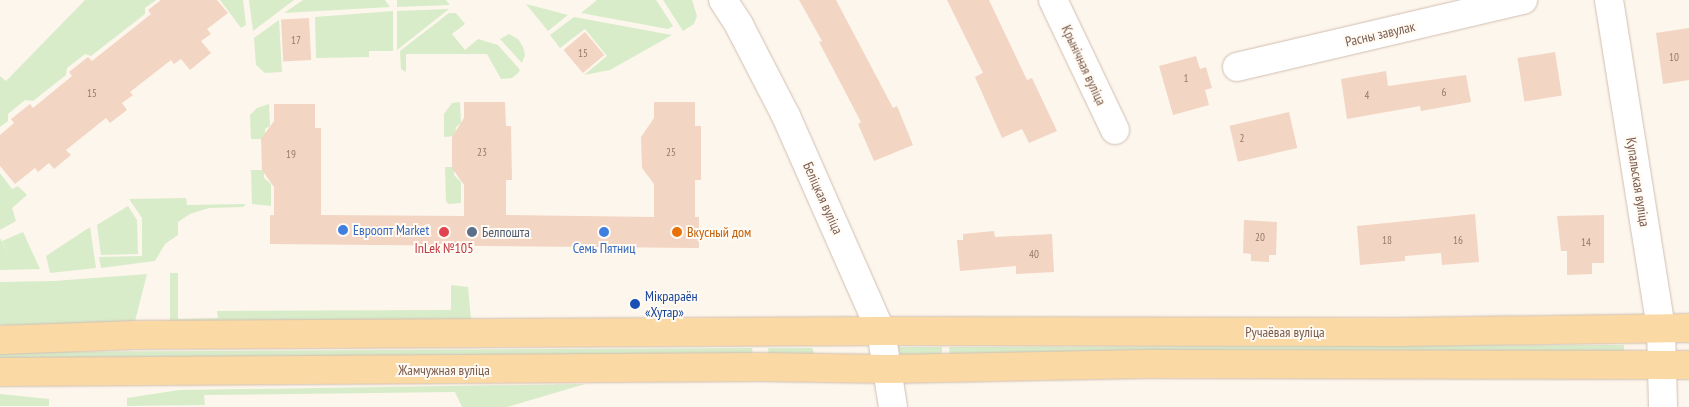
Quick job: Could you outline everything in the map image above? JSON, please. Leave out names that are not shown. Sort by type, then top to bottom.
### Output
[{"type":"main road","name":"Ручаёвая вуліца","points":[[881,331],[1399,332],[1689,328]]},
{"type":"main road","points":[[0,340],[136,335],[881,331]]},
{"type":"main road","points":[[888,369],[1148,364],[1689,364]]},
{"type":"main road","name":"Жамчужная вуліца","points":[[0,372],[760,367],[888,369]]},
{"type":"street","name":"Беліцкая вуліца","points":[[723,0],[739,25],[786,116],[881,331],[893,407]]},
{"type":"street","name":"Крынічная вуліца","points":[[1053,0],[1115,130]]},
{"type":"street","name":"Расны завулак","points":[[1237,67],[1523,0]]},
{"type":"street","name":"Купальская вуліца","points":[[1609,0],[1661,329],[1663,407]]},
{"type":"green space","points":[[85,0],[156,0],[145,8],[145,14],[91,56],[85,54],[67,68],[66,75],[33,101],[25,100],[8,114],[8,121],[0,127],[0,76],[6,81]]},
{"type":"green space","points":[[220,0],[243,0],[246,25],[241,28]]},
{"type":"green space","points":[[249,0],[294,0],[253,31]]},
{"type":"green space","points":[[303,0],[385,0],[390,7],[284,13]]},
{"type":"green space","points":[[397,0],[446,0],[450,5],[397,7]]},
{"type":"green space","points":[[597,0],[656,0],[673,26],[668,29],[581,13]]},
{"type":"green space","points":[[663,0],[692,0],[697,16],[694,24],[683,31]]},
{"type":"green space","points":[[526,4],[568,15],[548,31]]},
{"type":"green space","points":[[449,9],[397,50],[397,11]]},
{"type":"green space","points":[[393,11],[393,51],[369,51],[369,57],[316,58],[315,17]]},
{"type":"green space","points":[[449,13],[456,13],[465,24],[452,34],[465,50],[478,39],[498,45],[520,70],[518,73],[512,78],[501,79],[487,54],[406,54],[406,72],[401,69],[400,51]]},
{"type":"green space","points":[[574,17],[672,35],[610,70],[584,75],[607,56],[585,29],[560,48],[550,35]]},
{"type":"green space","points":[[279,20],[282,72],[265,73],[256,65],[254,38]]},
{"type":"green space","points":[[509,34],[518,39],[523,47],[525,55],[522,63],[500,39]]},
{"type":"green space","points":[[460,102],[461,123],[456,127],[455,136],[444,137],[444,114],[452,103]]},
{"type":"green space","points":[[269,104],[270,126],[265,129],[265,139],[251,139],[250,115],[257,108]]},
{"type":"green space","points":[[445,167],[455,167],[454,175],[461,182],[461,203],[448,204],[446,201]]},
{"type":"green space","points":[[251,170],[264,170],[264,178],[271,184],[271,206],[252,204]]},
{"type":"green space","points":[[0,173],[12,189],[18,186],[27,195],[12,208],[16,221],[0,230]]},
{"type":"green space","points":[[186,198],[187,205],[246,204],[243,207],[209,208],[190,214],[178,222],[178,235],[165,244],[155,261],[101,268],[99,257],[142,256],[142,218],[129,199]]},
{"type":"green space","points":[[128,206],[137,220],[138,254],[101,255],[97,225]]},
{"type":"green space","points":[[90,227],[96,268],[50,273],[46,256]]},
{"type":"green space","points":[[23,232],[40,269],[0,270],[0,238],[13,262],[2,241]]},
{"type":"green space","points":[[170,273],[178,273],[178,319],[218,318],[217,311],[451,310],[451,285],[468,287],[471,319],[170,325]]},
{"type":"green space","points":[[147,274],[134,325],[0,325],[0,282],[54,281]]},
{"type":"green space","points":[[1624,345],[1624,355],[950,359],[949,347]]},
{"type":"green space","points":[[899,347],[942,347],[942,359],[898,359],[895,351]]},
{"type":"green space","points":[[752,348],[753,356],[0,362],[0,352]]},
{"type":"green space","points":[[768,348],[812,348],[814,353],[812,356],[769,356]]},
{"type":"green space","points":[[585,384],[507,407],[462,407],[455,392],[204,395],[205,405],[127,406],[127,398],[179,390]]},
{"type":"green space","points":[[0,394],[49,399],[49,406],[0,406]]},
{"type":"building","points":[[161,0],[217,0],[228,13],[207,29],[211,34],[201,41],[211,53],[190,70],[181,59],[174,64],[171,60],[130,92],[133,95],[122,103],[127,110],[110,123],[106,118],[66,150],[71,155],[54,169],[49,163],[38,172],[35,168],[15,184],[0,166],[0,135],[14,123],[11,119],[30,104],[33,108],[72,76],[69,72],[88,57],[92,61],[151,14],[148,10]]},
{"type":"building","points":[[799,0],[836,0],[893,108],[897,106],[913,145],[874,161],[858,124],[861,122],[819,42],[822,41]]},
{"type":"building","points":[[947,0],[989,0],[1027,80],[1032,78],[1057,131],[1029,143],[1022,129],[1002,138],[975,77],[983,73]]},
{"type":"building","points":[[309,18],[311,60],[283,61],[281,19]]},
{"type":"building","points":[[1689,28],[1689,80],[1663,84],[1656,33]]},
{"type":"building","points":[[585,32],[604,55],[583,73],[564,50]]},
{"type":"building","points":[[1555,52],[1562,95],[1524,101],[1517,58]]},
{"type":"building","points":[[1196,56],[1200,69],[1206,67],[1212,88],[1205,90],[1209,105],[1173,115],[1159,66]]},
{"type":"building","points":[[1386,71],[1388,86],[1466,75],[1471,102],[1421,111],[1420,106],[1347,119],[1341,79]]},
{"type":"building","points":[[464,102],[505,102],[506,126],[511,126],[512,180],[506,180],[506,215],[654,217],[654,184],[642,168],[641,137],[654,118],[654,102],[695,102],[695,126],[701,126],[701,180],[695,180],[695,217],[699,217],[699,248],[270,244],[270,215],[274,215],[274,187],[262,170],[261,139],[274,121],[274,104],[315,104],[315,128],[321,128],[321,215],[464,216],[464,185],[452,168],[452,137],[464,118]]},
{"type":"building","points":[[1289,112],[1297,148],[1238,162],[1230,126]]},
{"type":"building","points":[[1475,214],[1479,262],[1442,265],[1441,253],[1405,256],[1405,261],[1360,265],[1357,226]]},
{"type":"building","points":[[1604,215],[1604,263],[1592,263],[1592,274],[1567,275],[1567,251],[1561,251],[1557,216]]},
{"type":"building","points":[[1244,220],[1277,222],[1276,255],[1269,255],[1269,262],[1251,261],[1251,254],[1243,253]]},
{"type":"building","points":[[994,231],[995,237],[1052,234],[1054,272],[1016,274],[1016,266],[960,271],[957,240],[963,240],[963,234]]},
{"type":"place","name":"Евроопт Market","points":[[343,230]]},
{"type":"place","name":"InLek №105","points":[[444,232]]},
{"type":"place","name":"Белпошта","points":[[472,232]]},
{"type":"place","name":"Семь Пятниц","points":[[604,232]]},
{"type":"place","name":"Вкусный дом","points":[[677,232]]},
{"type":"place","name":"Мікрараён «Хутар»","points":[[635,304]]}]
